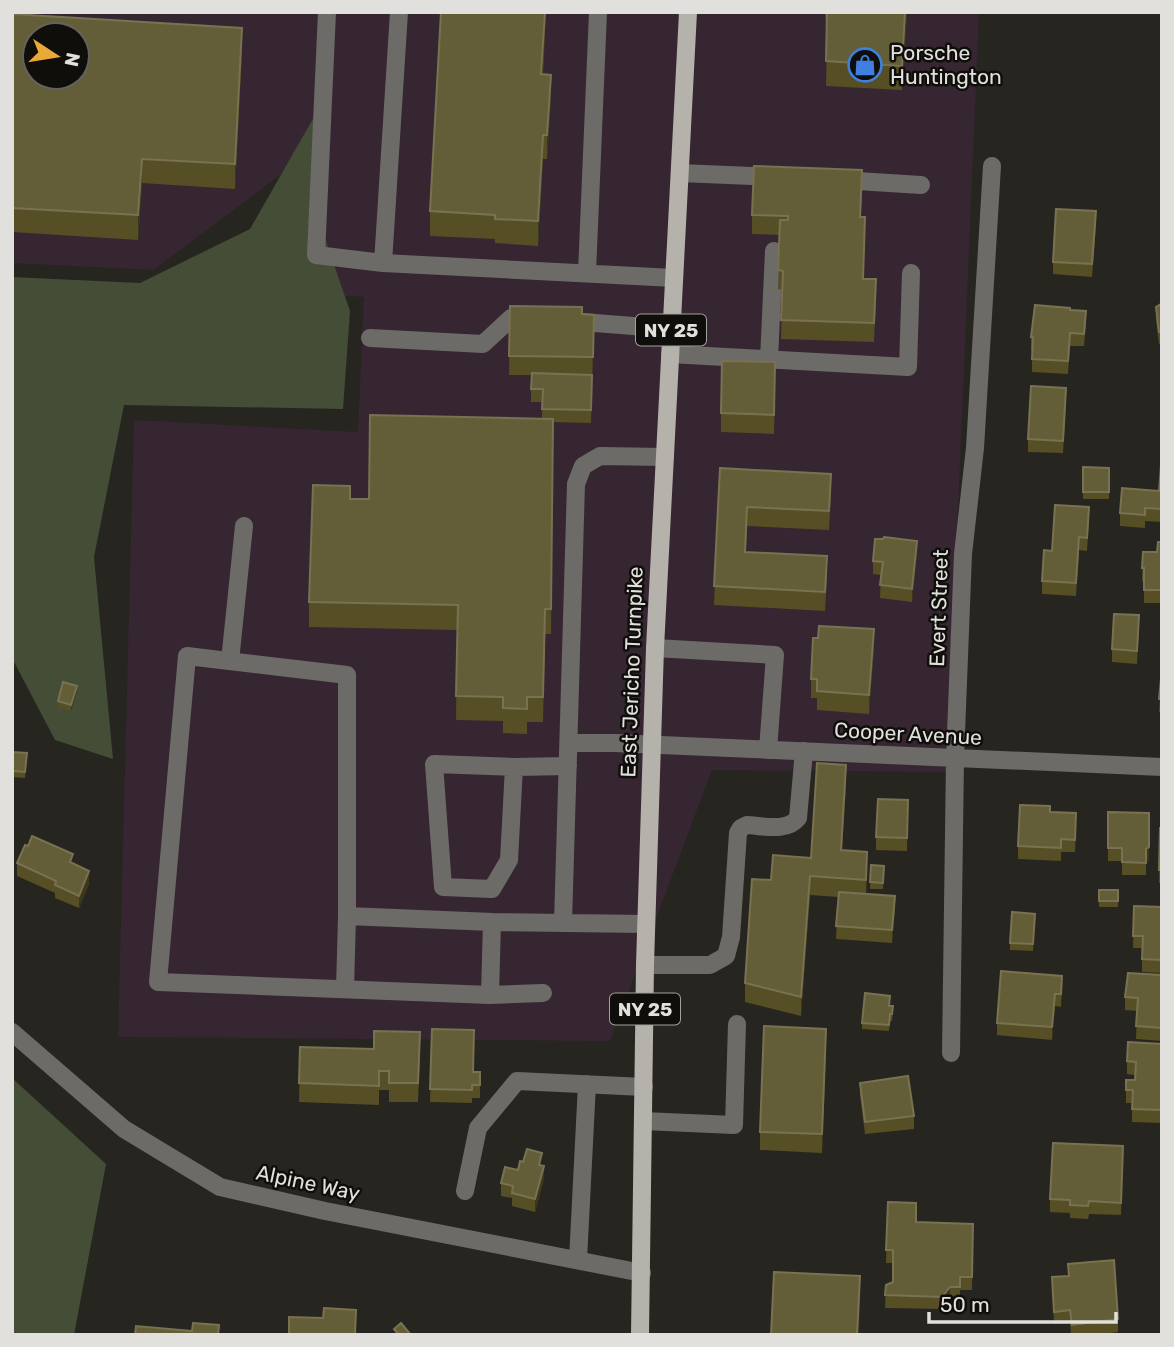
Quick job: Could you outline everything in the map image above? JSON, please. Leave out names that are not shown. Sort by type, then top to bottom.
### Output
[{"type":"main road","name":"East Jericho Turnpike","points":[[640,1335],[651,745],[688,12]]},
{"type":"street","points":[[327,12],[316,255],[383,263],[674,278]]},
{"type":"street","points":[[383,263],[399,12]]},
{"type":"street","points":[[587,272],[598,12]]},
{"type":"street","name":"Evert Street","points":[[951,1053],[955,759],[963,554],[975,449],[992,166]]},
{"type":"street","points":[[680,173],[795,178]]},
{"type":"street","points":[[823,179],[920,185]]},
{"type":"street","points":[[769,360],[774,251]]},
{"type":"street","points":[[670,354],[908,367],[911,273]]},
{"type":"street","points":[[370,338],[483,344],[511,317],[671,329]]},
{"type":"street","points":[[563,923],[576,484],[583,466],[600,456],[665,457]]},
{"type":"street","points":[[230,661],[243,526]]},
{"type":"street","points":[[655,648],[775,655],[768,750]]},
{"type":"street","points":[[345,989],[347,675],[187,656],[158,982],[490,995],[543,993]]},
{"type":"street","name":"Cooper Avenue","points":[[569,743],[1162,767]]},
{"type":"street","points":[[645,965],[710,965],[726,956],[731,937],[738,833],[747,825],[786,826],[793,824],[798,818],[804,751]]},
{"type":"street","points":[[514,767],[509,860],[492,889],[443,887],[434,764],[568,766]]},
{"type":"street","points":[[347,916],[492,922],[646,924]]},
{"type":"street","points":[[490,995],[492,922]]},
{"type":"street","points":[[643,1121],[734,1125],[737,1024]]},
{"type":"street","name":"Alpine Way","points":[[12,1032],[124,1129],[220,1187],[325,1211],[642,1273]]},
{"type":"street","points":[[465,1191],[478,1128],[517,1081],[644,1087]]},
{"type":"street","points":[[578,1260],[587,1084]]},
{"type":"shaded area","points":[[12,12],[979,12],[947,772],[712,770],[610,1041],[118,1037],[134,420],[358,432],[364,297],[295,293],[300,160],[153,270],[12,263]]},
{"type":"green space","points":[[318,110],[319,221],[350,311],[343,409],[124,405],[94,557],[113,759],[55,740],[12,658],[12,277],[140,283],[250,229]]},
{"type":"green space","points":[[12,1078],[106,1164],[74,1335],[12,1335]]},
{"type":"building","points":[[441,12],[545,12],[541,74],[551,75],[547,135],[543,135],[538,221],[430,211]]},
{"type":"building","name":"Porsche Huntington","points":[[827,12],[905,12],[902,66],[826,61]]},
{"type":"building","points":[[12,14],[242,28],[235,164],[142,159],[138,215],[12,208]]},
{"type":"building","points":[[754,166],[862,170],[860,217],[865,217],[863,279],[876,279],[874,323],[781,320],[783,271],[778,270],[780,220],[788,220],[788,216],[752,215]]},
{"type":"building","points":[[1056,209],[1096,211],[1092,264],[1053,262]]},
{"type":"building","points":[[1161,304],[1162,332],[1159,332],[1156,307]]},
{"type":"building","points":[[1035,305],[1086,311],[1084,334],[1070,333],[1068,361],[1032,359],[1031,337]]},
{"type":"building","points":[[510,306],[582,307],[582,314],[594,315],[593,357],[509,356]]},
{"type":"building","points":[[722,361],[775,362],[774,415],[721,413]]},
{"type":"building","points":[[532,373],[592,375],[591,410],[542,409],[543,389],[531,389]]},
{"type":"building","points":[[1031,386],[1066,388],[1063,441],[1028,439]]},
{"type":"building","points":[[370,415],[553,419],[551,609],[545,609],[543,697],[527,697],[527,709],[503,708],[503,697],[456,696],[458,605],[309,602],[313,485],[350,486],[350,499],[369,499]]},
{"type":"building","points":[[1162,452],[1162,509],[1145,508],[1145,515],[1120,513],[1122,488],[1159,491]]},
{"type":"building","points":[[1083,467],[1109,468],[1109,492],[1083,492]]},
{"type":"building","points":[[720,468],[831,474],[829,511],[747,507],[745,552],[827,556],[825,592],[714,586]]},
{"type":"building","points":[[1055,505],[1089,507],[1087,538],[1079,537],[1076,583],[1042,581],[1044,550],[1052,551]]},
{"type":"building","points":[[884,537],[917,541],[912,589],[880,585],[883,562],[873,561],[875,539]]},
{"type":"building","points":[[1158,542],[1162,542],[1162,590],[1144,590],[1143,552],[1157,552]]},
{"type":"building","points":[[1114,614],[1139,615],[1137,651],[1112,649]]},
{"type":"building","points":[[819,626],[874,629],[869,695],[817,691],[817,679],[811,679],[813,638],[818,638]]},
{"type":"building","points":[[1162,669],[1162,699],[1159,699]]},
{"type":"building","points":[[63,682],[77,686],[71,705],[58,701]]},
{"type":"building","points":[[12,752],[27,753],[25,772],[12,771]]},
{"type":"building","points":[[817,763],[846,765],[841,850],[867,852],[866,880],[810,876],[801,997],[745,983],[752,879],[771,880],[773,855],[811,858]]},
{"type":"building","points":[[878,799],[908,800],[907,838],[876,837]]},
{"type":"building","points":[[1020,805],[1050,806],[1050,812],[1076,813],[1075,840],[1061,839],[1061,848],[1018,846]]},
{"type":"building","points":[[1108,812],[1149,813],[1146,863],[1122,862],[1122,848],[1108,848]]},
{"type":"building","points":[[1162,828],[1162,870],[1159,870]]},
{"type":"building","points":[[32,836],[73,854],[70,862],[89,871],[79,896],[55,885],[56,881],[17,863]]},
{"type":"building","points":[[871,865],[884,866],[883,883],[870,882]]},
{"type":"building","points":[[1099,890],[1118,890],[1118,901],[1099,901]]},
{"type":"building","points":[[839,892],[895,896],[892,930],[836,926]]},
{"type":"building","points":[[1134,906],[1162,907],[1162,960],[1142,959],[1143,936],[1133,936]]},
{"type":"building","points":[[1012,912],[1035,914],[1033,944],[1010,943]]},
{"type":"building","points":[[1001,971],[1062,976],[1061,994],[1055,994],[1052,1027],[997,1023]]},
{"type":"building","points":[[1128,973],[1162,975],[1162,1028],[1136,1026],[1138,998],[1125,997]]},
{"type":"building","points":[[865,993],[890,996],[889,1006],[893,1006],[889,1025],[862,1023]]},
{"type":"building","points":[[764,1026],[826,1029],[822,1134],[760,1132]]},
{"type":"building","points":[[432,1029],[474,1030],[473,1072],[480,1072],[480,1085],[472,1085],[472,1090],[430,1089]]},
{"type":"building","points":[[374,1031],[420,1032],[418,1083],[389,1083],[389,1071],[379,1071],[379,1086],[299,1083],[300,1047],[374,1049]]},
{"type":"building","points":[[1128,1042],[1162,1044],[1161,1110],[1132,1109],[1133,1090],[1126,1090],[1126,1080],[1135,1080],[1136,1062],[1127,1061]]},
{"type":"building","points":[[908,1076],[914,1116],[865,1122],[860,1083]]},
{"type":"building","points":[[1053,1143],[1123,1146],[1121,1203],[1089,1201],[1088,1206],[1070,1205],[1070,1200],[1050,1199]]},
{"type":"building","points":[[527,1149],[542,1153],[539,1165],[544,1166],[535,1199],[512,1193],[513,1186],[501,1183],[505,1167],[518,1170]]},
{"type":"building","points":[[888,1202],[916,1203],[916,1222],[973,1224],[972,1277],[960,1277],[960,1287],[950,1287],[942,1297],[885,1295],[886,1285],[893,1282],[893,1250],[886,1250]]},
{"type":"building","points":[[1114,1260],[1118,1319],[1072,1325],[1070,1310],[1054,1312],[1052,1277],[1069,1276],[1068,1264]]},
{"type":"building","points":[[774,1272],[860,1276],[857,1335],[771,1335]]},
{"type":"building","points":[[324,1308],[356,1310],[355,1335],[289,1335],[289,1317],[323,1318]]},
{"type":"building","points":[[193,1323],[219,1325],[218,1335],[135,1335],[136,1326],[192,1331]]},
{"type":"building","points":[[401,1323],[411,1335],[399,1335],[394,1329]]},
{"type":"place","name":"Porsche Huntington","points":[[865,65]]}]
